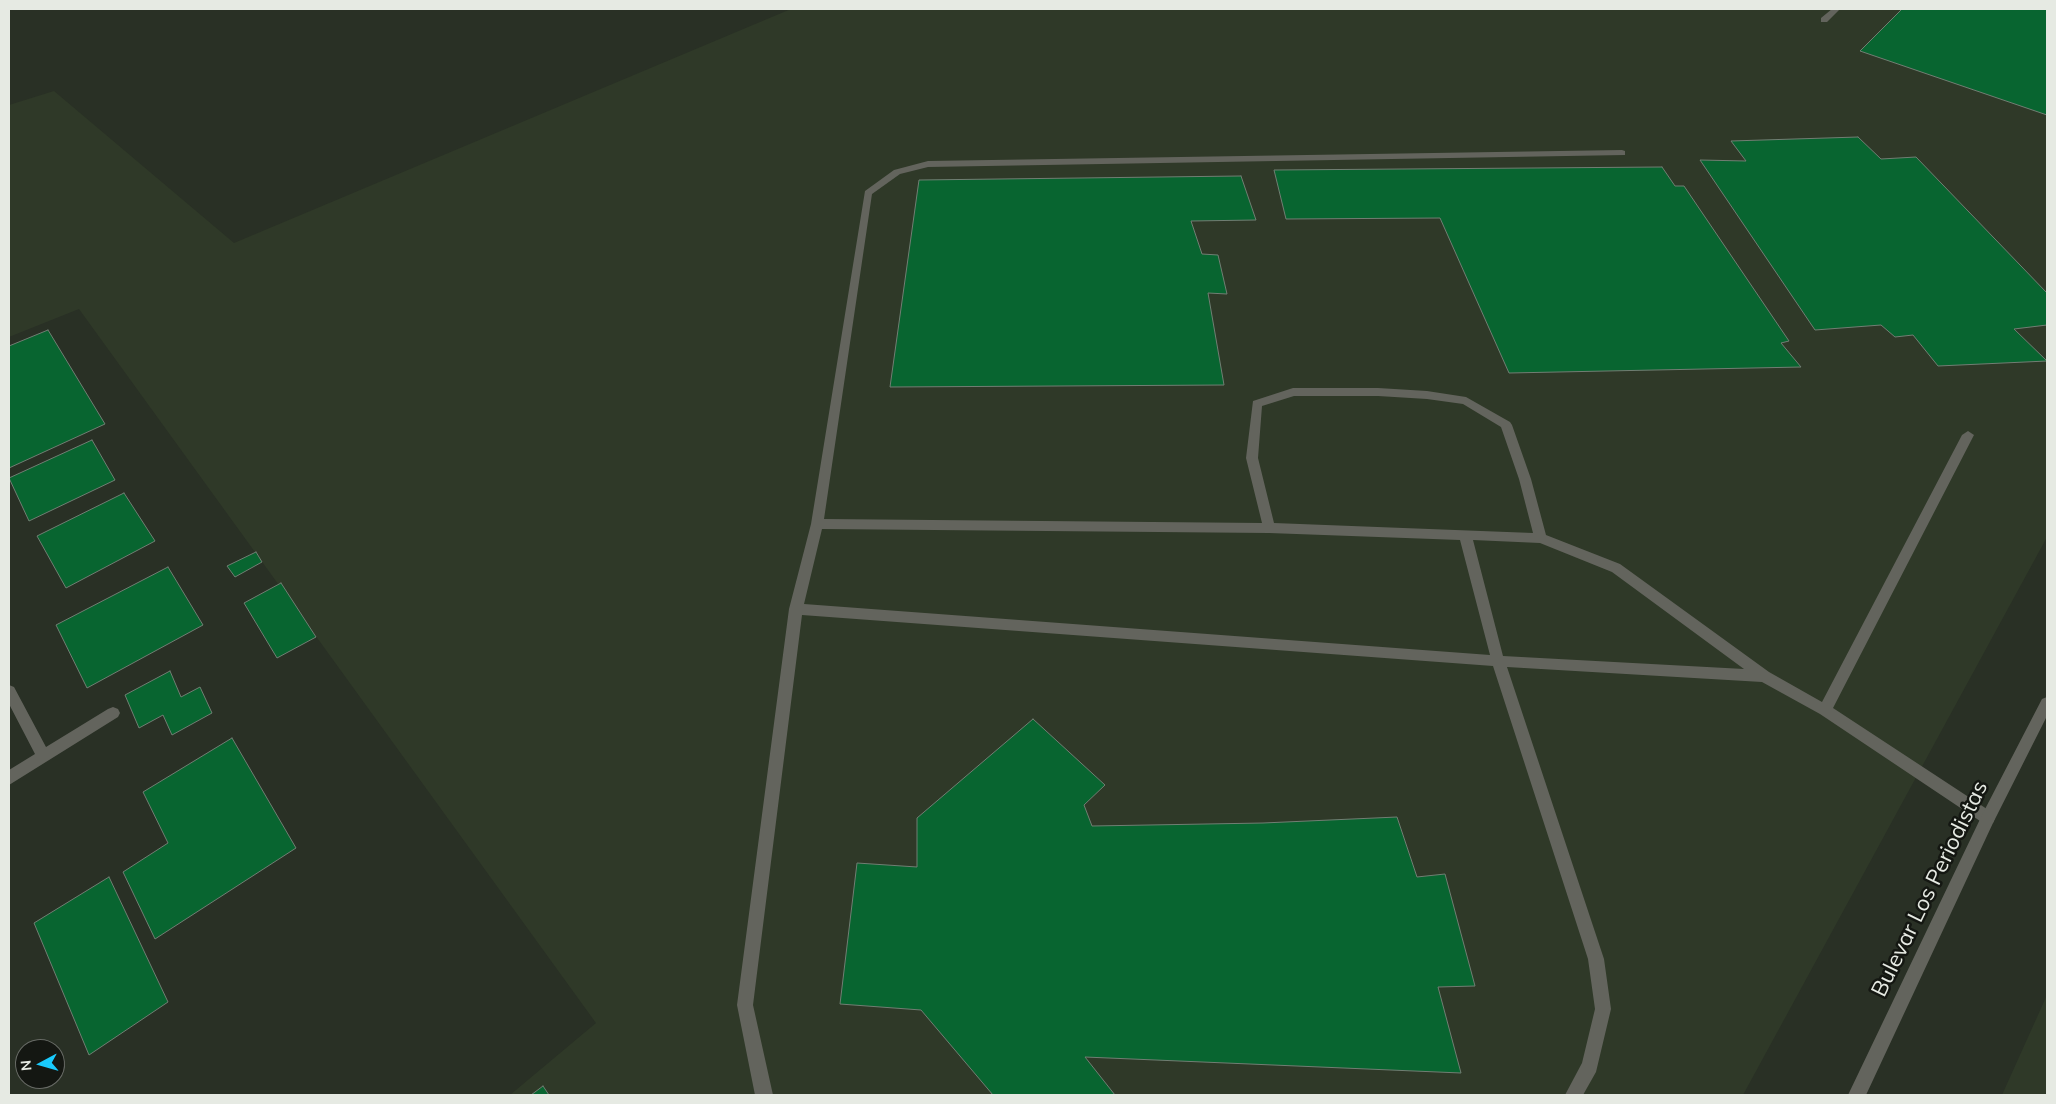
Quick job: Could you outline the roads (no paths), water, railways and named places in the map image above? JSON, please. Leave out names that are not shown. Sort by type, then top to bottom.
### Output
[{"type":"street","points":[[1824,20],[1836,9]]},
{"type":"street","points":[[764,1095],[746,1005],[796,609],[817,524],[868,193],[897,172],[928,164],[1622,153]]},
{"type":"street","points":[[1269,528],[1252,458],[1256,404],[1293,392],[1378,392],[1426,395],[1466,401],[1506,425],[1525,479],[1540,538]]},
{"type":"street","points":[[1825,710],[1968,435]]},
{"type":"street","points":[[817,524],[1269,528],[1540,538],[1616,568],[1764,676],[1825,710],[1988,818]]},
{"type":"street","points":[[1465,534],[1498,661],[1596,960],[1603,1009],[1590,1066],[1574,1095]]},
{"type":"street","points":[[796,609],[1498,661],[1764,676]]},
{"type":"street","points":[[9,691],[43,756]]},
{"type":"street","name":"Bulevar Los Periodistas","points":[[1857,1095],[1988,818],[2047,703]]},
{"type":"street","points":[[9,778],[113,713]]}]
